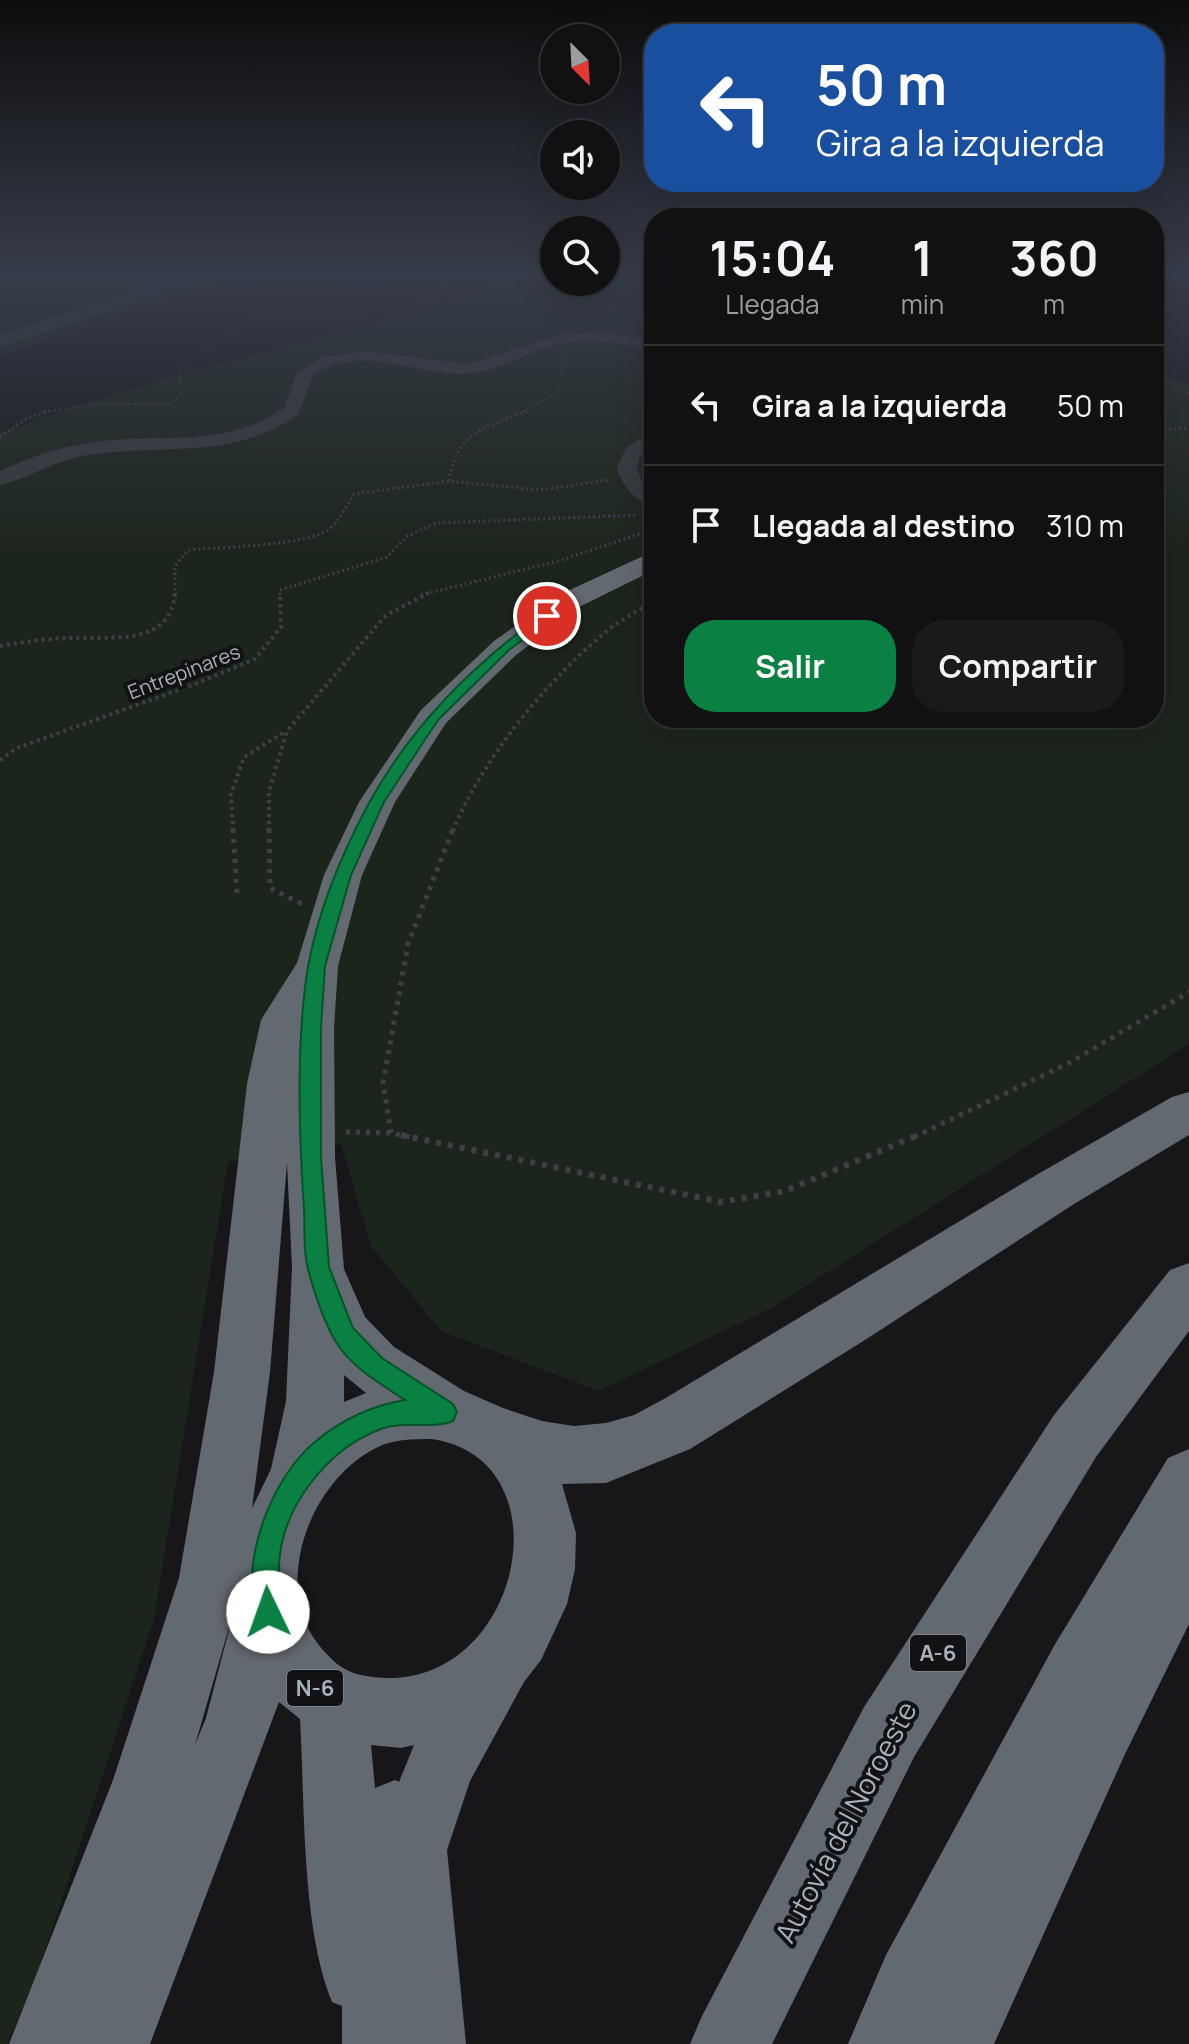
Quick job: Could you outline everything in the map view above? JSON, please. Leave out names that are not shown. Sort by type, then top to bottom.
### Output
[{"type":"highway","name":"N-6","points":[[300,1476],[315,1401],[318,1267],[311,1157],[312,1028],[324,942],[343,875],[377,802],[433,717],[505,648],[569,601],[644,564]]},
{"type":"highway","points":[[49,2044],[149,1780],[211,1578],[242,1372],[270,1084],[283,1020],[324,942]]},
{"type":"highway","points":[[471,1424],[553,1454],[602,1454],[654,1438],[818,1340],[1056,1189],[1189,1111]]},
{"type":"highway","name":"N-6","points":[[318,1267],[344,1335],[374,1366],[471,1424],[521,1462],[538,1495],[545,1534],[543,1575],[530,1616],[506,1655],[476,1685],[440,1705],[385,1715],[333,1702],[303,1679],[281,1648],[268,1612],[266,1564],[277,1517],[300,1476],[324,1449],[352,1429],[372,1420],[414,1410],[471,1424]]},
{"type":"highway","name":"Autovía del Noroeste","points":[[730,2044],[889,1732],[1075,1436],[1189,1288]]},
{"type":"highway","points":[[888,2044],[914,1983],[1078,1670],[1189,1479]]},
{"type":"highway","points":[[953,2044],[1094,1743],[1189,1556]]},
{"type":"highway","points":[[110,2044],[240,1719],[268,1612]]},
{"type":"highway","points":[[426,2044],[410,1850],[441,1764],[506,1655]]},
{"type":"highway","name":"N-6","points":[[333,1702],[348,1897],[371,2044]]},
{"type":"highway","points":[[382,2044],[381,1861],[412,1760],[440,1705]]},
{"type":"street","points":[[0,479],[28,465],[69,452],[124,445],[205,445],[246,436],[292,411],[303,375],[319,365]]},
{"type":"street","points":[[432,365],[472,368],[484,365]]},
{"type":"street","points":[[644,443],[633,450],[626,462],[629,479],[644,500]]},
{"type":"path","points":[[0,437],[24,419],[49,411],[123,402],[171,404],[184,391],[179,385],[180,368],[184,365]]},
{"type":"path","points":[[449,481],[449,466],[472,433],[525,412],[554,396],[563,365]]},
{"type":"path","points":[[1164,377],[1189,394]]},
{"type":"path","points":[[1164,429],[1189,428]]},
{"type":"path","points":[[0,646],[149,632],[164,624],[172,613],[176,595],[175,566],[188,550],[296,540],[319,534],[330,529],[354,494],[449,481],[540,490],[629,479]]},
{"type":"path","name":"Entrepinares","points":[[0,760],[17,748],[255,659],[281,627],[280,590],[387,557],[407,536],[437,523],[644,508]]},
{"type":"path","points":[[237,893],[231,794],[244,757],[287,731],[386,615],[420,595],[562,560],[644,532]]},
{"type":"path","points":[[391,1133],[383,1083],[408,944],[461,810],[505,742],[554,679],[609,629],[644,607]]},
{"type":"path","points":[[287,731],[269,791],[270,888],[324,942]]},
{"type":"path","points":[[313,1131],[391,1133],[721,1202],[785,1191],[899,1144],[1071,1062],[1189,992]]},
{"type":"shaded area","points":[[216,365],[644,365],[644,728],[1164,728],[1164,374],[1189,384],[1189,1044],[771,1308],[599,1391],[441,1331],[371,1246],[341,1144],[228,1162],[154,1619],[34,1984],[7,2044],[0,2044],[0,432],[127,390]]},
{"type":"route","points":[[268,1612],[266,1564],[277,1517],[300,1476],[324,1449],[367,1422],[414,1410],[445,1412],[374,1366],[344,1335],[318,1267],[311,1157],[312,1028],[317,966],[343,875],[377,802],[419,738],[433,717],[505,648],[547,616]]}]
